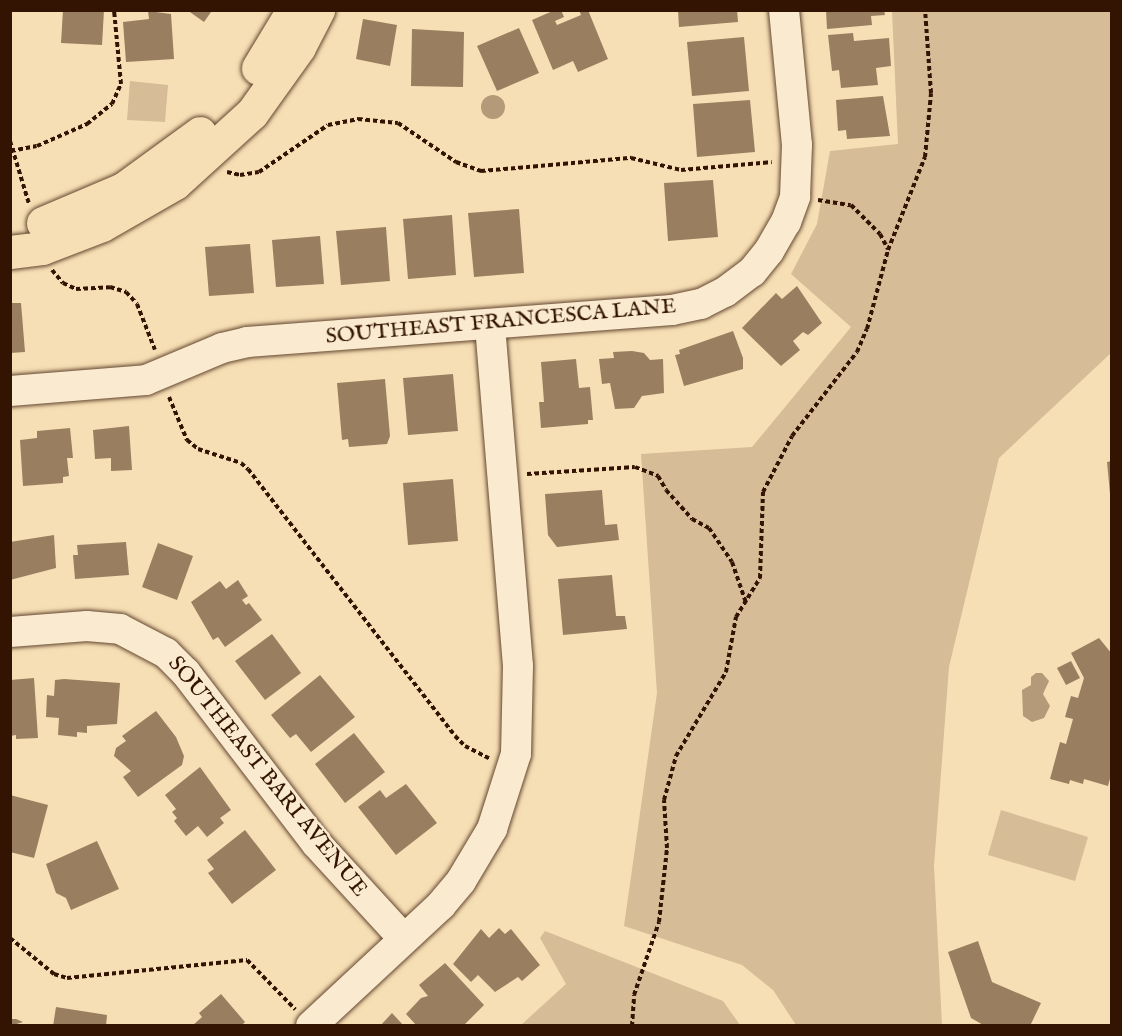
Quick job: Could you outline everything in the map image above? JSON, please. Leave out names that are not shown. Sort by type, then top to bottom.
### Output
[{"type":"main road","points":[[21,224],[66,216],[123,189],[183,148],[246,84],[293,10]]},
{"type":"main road","points":[[10,252],[42,248],[102,225],[175,183],[252,113],[299,48],[318,10]]},
{"type":"street","name":"SOUTHEAST FRANCESCA LANE","points":[[10,391],[146,380],[222,348],[247,342],[672,310],[701,304],[725,292],[752,272],[786,222],[795,196],[797,161],[784,10]]},
{"type":"street","points":[[307,1021],[441,905],[477,859],[503,803],[514,763],[520,718],[518,666],[490,324]]},
{"type":"street","name":"SOUTHEAST BARI AVENUE","points":[[10,632],[87,626],[120,629],[166,653],[186,673],[316,843],[404,939]]},
{"type":"path","points":[[12,151],[37,146],[87,124],[112,104],[121,84],[114,10]]},
{"type":"path","points":[[632,1026],[634,995],[659,922],[667,848],[664,800],[676,756],[726,672],[736,617],[760,578],[763,492],[792,436],[858,352],[867,330],[888,250],[925,158],[930,132],[925,10]]},
{"type":"path","points":[[221,167],[240,175],[259,172],[328,125],[358,119],[398,123],[456,162],[481,171],[631,158],[681,170],[797,161]]},
{"type":"path","points":[[10,141],[21,224]]},
{"type":"path","points":[[795,196],[850,205],[879,234],[888,250]]},
{"type":"path","points":[[50,268],[69,287],[119,288],[133,298],[158,360]]},
{"type":"path","points":[[166,391],[187,440],[198,449],[241,463],[248,469],[465,746],[488,759],[514,763]]},
{"type":"path","points":[[502,476],[635,467],[658,476],[666,490],[692,519],[710,528],[732,562],[746,604]]},
{"type":"path","points":[[10,938],[54,974],[67,978],[247,960],[307,1021]]},
{"type":"shaded area","points":[[892,11],[1111,11],[1111,353],[999,458],[949,667],[934,866],[942,1025],[796,1025],[773,990],[742,965],[624,926],[657,693],[641,454],[752,447],[851,327],[791,274],[817,224],[830,151],[898,144]]},
{"type":"shaded area","points":[[130,81],[168,85],[165,122],[127,120]]},
{"type":"shaded area","points":[[493,95],[502,98],[505,107],[502,116],[493,119],[484,116],[481,107],[484,98]]},
{"type":"shaded area","points":[[1036,673],[1042,673],[1049,681],[1043,694],[1050,706],[1044,718],[1032,722],[1023,716],[1022,690],[1031,685],[1031,677]]},
{"type":"shaded area","points":[[1001,810],[1088,837],[1075,881],[988,855]]},
{"type":"shaded area","points":[[545,931],[723,1001],[740,1025],[521,1025],[566,984],[540,938]]},
{"type":"building","points":[[63,10],[104,10],[102,45],[61,43]]},
{"type":"building","points":[[187,10],[208,10],[211,12],[204,22]]},
{"type":"building","points":[[555,10],[561,10],[564,17],[555,21],[557,25],[581,15],[579,10],[588,10],[608,59],[578,72],[573,61],[553,70],[532,20]]},
{"type":"building","points":[[678,10],[737,10],[738,22],[679,27]]},
{"type":"building","points":[[826,10],[884,10],[885,15],[871,16],[872,25],[827,29]]},
{"type":"building","points":[[148,11],[171,14],[174,59],[126,62],[123,22],[149,19]]},
{"type":"building","points":[[363,19],[397,25],[390,66],[356,59]]},
{"type":"building","points":[[519,28],[539,73],[497,91],[477,46]]},
{"type":"building","points":[[412,29],[464,32],[463,87],[411,86]]},
{"type":"building","points":[[853,33],[854,41],[889,38],[891,66],[876,68],[878,85],[841,88],[839,70],[832,71],[828,35]]},
{"type":"building","points":[[744,37],[749,91],[692,96],[687,42]]},
{"type":"building","points":[[883,96],[890,136],[847,139],[846,130],[838,131],[836,100]]},
{"type":"building","points":[[750,100],[755,152],[697,157],[693,104]]},
{"type":"building","points":[[713,180],[718,237],[668,241],[664,183]]},
{"type":"building","points":[[519,209],[524,273],[474,277],[468,213]]},
{"type":"building","points":[[452,215],[456,275],[408,279],[403,219]]},
{"type":"building","points":[[386,227],[390,281],[341,285],[336,231]]},
{"type":"building","points":[[320,236],[324,284],[276,287],[272,240]]},
{"type":"building","points":[[250,244],[254,293],[209,296],[205,247]]},
{"type":"building","points":[[797,286],[822,323],[808,335],[803,332],[793,341],[800,350],[781,366],[742,328],[776,293],[782,299]]},
{"type":"building","points":[[10,303],[21,303],[25,352],[10,353]]},
{"type":"building","points":[[733,331],[743,358],[743,369],[684,386],[675,355],[680,354],[679,350]]},
{"type":"building","points":[[613,352],[644,353],[650,360],[663,359],[664,393],[642,396],[634,408],[615,409],[610,383],[602,384],[599,359],[614,358]]},
{"type":"building","points":[[576,359],[579,388],[590,387],[593,420],[588,420],[588,424],[541,428],[539,402],[544,402],[541,362]]},
{"type":"building","points":[[453,374],[458,431],[408,435],[403,378]]},
{"type":"building","points":[[385,379],[390,436],[387,444],[349,447],[348,439],[342,440],[337,383]]},
{"type":"building","points":[[129,426],[132,470],[111,471],[111,458],[95,459],[93,430]]},
{"type":"building","points":[[70,428],[73,458],[67,458],[69,476],[63,477],[63,483],[23,486],[20,440],[37,438],[37,431]]},
{"type":"building","points":[[1112,461],[1112,494],[1110,494],[1107,462]]},
{"type":"building","points":[[453,479],[458,541],[408,545],[403,483]]},
{"type":"building","points":[[602,490],[605,525],[617,524],[619,540],[557,547],[548,535],[545,494]]},
{"type":"building","points":[[54,535],[56,568],[10,580],[10,542]]},
{"type":"building","points":[[126,542],[129,575],[75,579],[73,555],[78,555],[77,545]]},
{"type":"building","points":[[158,543],[193,556],[177,600],[142,587]]},
{"type":"building","points":[[612,575],[616,616],[625,616],[627,629],[563,635],[558,579]]},
{"type":"building","points":[[238,580],[248,596],[242,600],[246,605],[249,603],[262,620],[225,647],[218,637],[213,640],[191,602],[220,581],[226,589]]},
{"type":"building","points":[[272,634],[301,673],[265,700],[235,661]]},
{"type":"building","points":[[1099,638],[1112,654],[1112,771],[1108,786],[1084,779],[1083,784],[1070,780],[1069,784],[1050,779],[1060,742],[1066,744],[1073,719],[1065,717],[1071,696],[1078,698],[1084,678],[1071,653]]},
{"type":"building","points":[[1071,661],[1080,678],[1066,685],[1057,668]]},
{"type":"building","points":[[320,675],[355,717],[311,752],[296,734],[290,738],[271,715]]},
{"type":"building","points":[[34,678],[38,738],[16,739],[16,735],[10,736],[10,680]]},
{"type":"building","points":[[55,680],[120,683],[117,724],[87,726],[87,733],[77,732],[77,737],[58,735],[59,718],[46,717],[47,695],[54,696]]},
{"type":"building","points":[[156,711],[176,737],[184,756],[182,765],[138,797],[123,777],[131,771],[114,756],[116,748],[126,741],[122,736]]},
{"type":"building","points":[[354,733],[385,772],[345,803],[315,764]]},
{"type":"building","points":[[200,767],[231,810],[220,818],[224,823],[207,837],[198,826],[186,836],[174,821],[177,818],[172,812],[176,809],[165,795]]},
{"type":"building","points":[[406,784],[437,823],[396,855],[358,807],[380,790],[386,798]]},
{"type":"building","points":[[10,795],[48,805],[34,858],[10,852]]},
{"type":"building","points":[[245,830],[276,870],[232,904],[208,873],[214,869],[207,860]]},
{"type":"building","points":[[97,841],[119,889],[71,910],[66,898],[56,893],[46,864]]},
{"type":"building","points":[[499,928],[505,934],[511,929],[540,965],[522,981],[518,977],[495,992],[478,975],[471,982],[453,964],[481,929],[489,938]]},
{"type":"building","points":[[978,941],[992,982],[1041,1003],[1030,1026],[985,1026],[971,1018],[948,952]]},
{"type":"building","points":[[445,963],[484,1005],[463,1026],[417,1026],[406,1014],[421,998],[428,996],[419,985]]},
{"type":"building","points":[[221,994],[245,1022],[241,1026],[192,1026],[202,1017],[199,1013]]},
{"type":"building","points":[[56,1007],[107,1015],[106,1026],[53,1026]]},
{"type":"building","points":[[392,1013],[404,1026],[380,1026]]},
{"type":"building","points":[[10,1019],[16,1019],[23,1022],[10,1026]]}]
